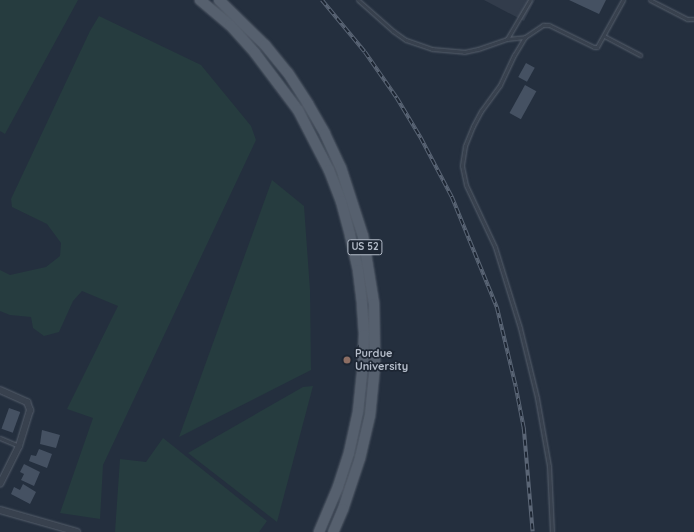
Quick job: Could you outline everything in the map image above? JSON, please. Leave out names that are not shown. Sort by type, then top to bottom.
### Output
[{"type":"main road","name":"US 52","points":[[200,0],[230,26],[255,53],[298,110],[329,170],[341,201],[358,270],[362,304],[363,364],[358,412],[349,453],[336,493],[319,532]]},
{"type":"main road","name":"US 52","points":[[219,0],[264,45],[288,73],[308,104],[325,134],[341,168],[363,236],[374,304],[375,365],[370,415],[360,458],[343,509],[333,532]]},
{"type":"street","points":[[0,390],[27,402],[30,410],[19,446],[0,484]]},
{"type":"street","points":[[0,510],[77,532]]},
{"type":"lane","points":[[358,0],[402,37],[432,49],[464,52],[478,49],[507,38],[525,38]]},
{"type":"lane","points":[[507,38],[530,0]]},
{"type":"lane","points":[[552,532],[549,466],[537,398],[526,349],[495,247],[466,185],[462,166],[465,146],[473,126],[500,85],[514,55],[525,38],[543,25],[549,25],[594,48],[600,45],[623,0]]},
{"type":"lane","points":[[650,0],[687,19],[694,19]]},
{"type":"lane","points":[[604,36],[640,55]]},
{"type":"lane","points":[[0,438],[19,446]]},
{"type":"shaded area","points":[[484,0],[535,0],[524,21]]},
{"type":"green space","points":[[0,0],[78,0],[5,134],[0,131]]},
{"type":"green space","points":[[99,16],[201,65],[251,126],[256,140],[103,465],[100,519],[60,513],[93,418],[67,409],[118,306],[82,291],[73,301],[59,332],[44,336],[33,328],[31,317],[10,315],[0,311],[0,270],[10,275],[46,267],[60,256],[61,243],[47,224],[12,207],[11,199],[90,31]]},
{"type":"green space","points":[[272,180],[304,206],[310,290],[311,370],[179,437]]},
{"type":"green space","points":[[313,386],[277,522],[188,453],[303,387]]},
{"type":"green space","points":[[163,438],[267,521],[259,532],[115,532],[120,459],[146,462]]},
{"type":"building","points":[[569,0],[606,0],[599,14]]},
{"type":"building","points":[[526,63],[535,68],[527,82],[518,77]]},
{"type":"building","points":[[525,85],[536,91],[521,119],[509,113]]},
{"type":"building","points":[[9,408],[20,412],[13,433],[1,429]]},
{"type":"building","points":[[42,430],[60,435],[56,448],[40,444]]},
{"type":"building","points":[[39,449],[52,454],[47,468],[29,461],[31,455],[36,456]]},
{"type":"building","points":[[24,464],[40,472],[34,486],[21,480],[24,474],[20,472]]},
{"type":"building","points":[[23,484],[36,492],[30,504],[11,494],[14,487],[20,490]]},
{"type":"railway","points":[[322,0],[365,52],[397,98],[421,138],[452,197],[497,307],[524,428],[533,532]]},
{"type":"place","name":"Purdue University","points":[[347,360]]}]
